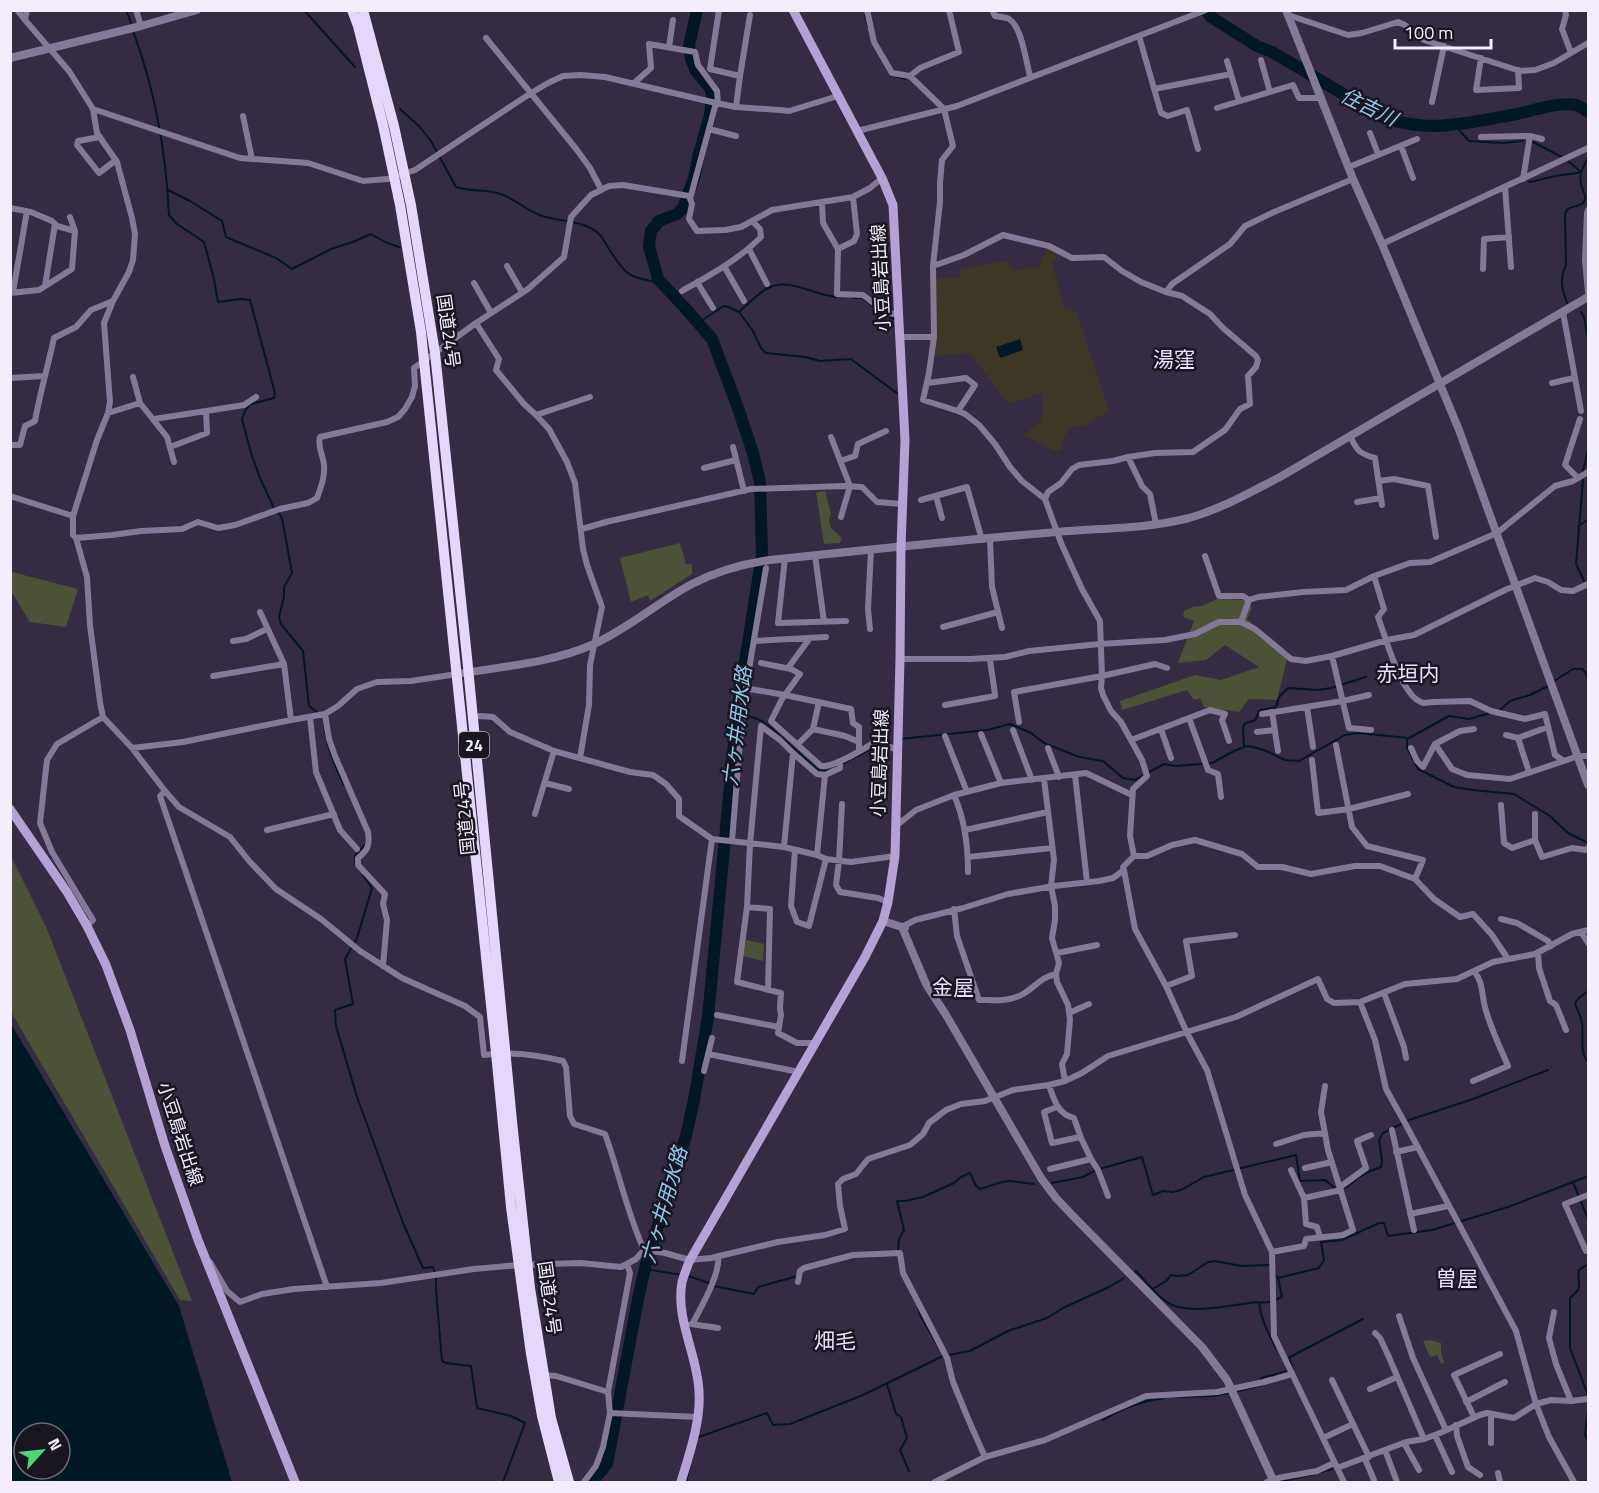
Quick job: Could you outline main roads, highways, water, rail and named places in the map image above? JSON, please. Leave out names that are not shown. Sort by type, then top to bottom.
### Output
[{"type":"highway","name":"国道24号","points":[[352,10],[421,259],[435,353],[462,673],[472,717],[501,1053],[511,1207],[551,1418],[569,1482]]},
{"type":"highway","name":"国道24号","points":[[363,10],[383,81],[399,175],[425,361],[462,673],[501,1053]]},
{"type":"highway","name":"国道24号","points":[[523,1265],[540,1405],[559,1482]]},
{"type":"main road","name":"小豆島岩出線","points":[[681,1482],[699,1405],[699,1390],[689,1324],[681,1298],[682,1282],[690,1260],[865,957],[883,921],[895,856],[905,440],[893,205],[882,178],[793,10]]},
{"type":"main road","name":"小豆島岩出線","points":[[10,809],[67,892],[106,965],[130,1030],[165,1146],[198,1240],[295,1482]]},
{"type":"water","points":[[1020,339],[1023,350],[1000,358],[996,347]]},
{"type":"water","points":[[11,1024],[179,1306],[232,1482],[11,1482]]},
{"type":"waterway","points":[[126,10],[131,23]]},
{"type":"waterway","points":[[304,10],[355,67]]},
{"type":"waterway","name":"六ヶ井用水路","points":[[592,1482],[607,1464],[646,1264],[686,1136],[694,1100],[708,1017],[737,712],[762,555],[760,482],[738,408],[712,339],[658,279],[649,246],[651,231],[659,221],[677,214],[683,208],[694,178],[710,115],[712,94],[696,71],[689,46],[697,10]]},
{"type":"waterway","name":"住吉川","points":[[1206,10],[1211,17],[1257,46],[1272,52],[1384,118],[1411,124],[1439,126],[1512,115],[1562,104],[1576,105],[1588,112]]},
{"type":"waterway","points":[[865,15],[868,27]]},
{"type":"waterway","points":[[133,31],[141,53],[158,122],[169,215],[177,224],[204,242],[218,302],[250,300],[275,393],[274,398],[251,404],[242,419],[260,478],[273,506],[282,518],[292,573],[284,587],[279,617],[281,624],[303,651],[309,706],[318,713]]},
{"type":"waterway","points":[[891,75],[905,79]]},
{"type":"waterway","points":[[400,109],[419,126],[431,141],[456,187],[501,194],[542,216],[587,226],[600,236],[627,273],[655,282],[658,279]]},
{"type":"waterway","points":[[1459,130],[1469,141],[1503,143],[1523,141]]},
{"type":"waterway","points":[[1533,142],[1562,157]]},
{"type":"waterway","points":[[1567,303],[1562,284],[1562,275],[1566,265],[1565,215],[1566,211],[1584,202],[1585,196],[1580,177],[1588,158]]},
{"type":"waterway","points":[[1567,160],[1581,172]]},
{"type":"waterway","points":[[1529,182],[1581,172]]},
{"type":"waterway","points":[[168,190],[222,221],[226,237],[276,258],[292,269],[331,249],[371,234],[399,247]]},
{"type":"waterway","points":[[739,312],[760,293],[776,285],[793,285],[836,297]]},
{"type":"waterway","points":[[853,298],[862,298],[885,316],[895,319]]},
{"type":"waterway","points":[[698,323],[726,306],[739,312],[766,353],[820,361],[851,359],[898,394]]},
{"type":"waterway","points":[[1581,312],[1588,339]]},
{"type":"waterway","points":[[1583,471],[1588,449]]},
{"type":"waterway","points":[[1583,480],[1576,564],[1584,581]]},
{"type":"waterway","points":[[1578,526],[1588,520]]},
{"type":"waterway","points":[[1554,681],[1573,669],[1582,669],[1588,681]]},
{"type":"waterway","points":[[1244,747],[1244,724],[1255,720],[1260,710],[1276,707],[1279,697],[1288,688],[1318,690],[1366,677]]},
{"type":"waterway","points":[[1500,710],[1510,701],[1530,695],[1550,685]]},
{"type":"waterway","points":[[737,712],[768,725],[818,770],[830,770]]},
{"type":"waterway","points":[[900,739],[987,730],[1010,724],[1031,733],[1044,743],[1079,757],[1103,761],[1123,778],[1135,780],[1164,764],[1176,766],[1212,763],[1249,746],[1285,760],[1299,761],[1345,735],[1358,733],[1409,738],[1449,716],[1469,719],[1491,713]]},
{"type":"waterway","points":[[325,731],[328,745],[344,785]]},
{"type":"waterway","points":[[1407,738],[1407,748],[1418,769],[1454,787],[1514,794],[1550,816],[1568,833],[1586,842]]},
{"type":"waterway","points":[[840,765],[881,744]]},
{"type":"waterway","points":[[356,865],[355,856],[365,845]]},
{"type":"waterway","points":[[363,875],[372,888],[357,938],[345,959],[353,1004],[335,1010],[336,1026],[357,1097],[403,1223],[423,1268],[433,1267],[436,1277],[442,1361],[471,1366],[477,1408],[511,1416],[525,1423],[503,1482]]},
{"type":"waterway","points":[[1588,927],[1586,928],[1588,934]]},
{"type":"waterway","points":[[1588,991],[1575,1003],[1581,1020],[1583,1049],[1588,1062]]},
{"type":"waterway","points":[[1341,1189],[1381,1167],[1379,1140],[1383,1133],[1409,1120],[1473,1099],[1548,1070]]},
{"type":"waterway","points":[[1052,1183],[1083,1177],[1096,1170],[1142,1157],[1153,1195],[1163,1191],[1181,1190],[1204,1177],[1296,1155],[1300,1181],[1325,1180],[1336,1189]]},
{"type":"waterway","points":[[898,1252],[899,1239],[904,1230],[897,1201],[923,1197],[970,1173],[976,1186],[980,1189],[1010,1181],[1034,1184]]},
{"type":"waterway","points":[[1588,1176],[1573,1182],[1588,1219]]},
{"type":"waterway","points":[[1275,1275],[1278,1278],[1319,1268],[1324,1260],[1321,1242],[1342,1240],[1379,1223],[1384,1223],[1388,1236],[1432,1230],[1508,1207],[1573,1182]]},
{"type":"waterway","points":[[1153,1289],[1171,1275],[1188,1275],[1208,1262],[1215,1261],[1241,1266],[1270,1265]]},
{"type":"waterway","points":[[1588,1264],[1579,1270],[1579,1288],[1570,1298],[1570,1348],[1588,1395]]},
{"type":"waterway","points":[[645,1269],[682,1275]]},
{"type":"waterway","points":[[1135,1272],[1167,1302],[1175,1306],[1197,1309],[1276,1300],[1282,1297],[1278,1278]]},
{"type":"waterway","points":[[688,1276],[709,1283]]},
{"type":"waterway","points":[[714,1286],[754,1294],[758,1287],[798,1276]]},
{"type":"waterway","points":[[949,1355],[970,1351],[1008,1331],[1047,1318],[1124,1278]]},
{"type":"waterway","points":[[1259,1303],[1263,1321],[1276,1348]]},
{"type":"waterway","points":[[918,1308],[939,1348]]},
{"type":"waterway","points":[[1288,1358],[1363,1319]]},
{"type":"waterway","points":[[696,1438],[767,1413],[773,1425],[790,1424],[863,1395],[943,1356]]},
{"type":"waterway","points":[[1289,1358],[1293,1369]]},
{"type":"waterway","points":[[1261,1380],[1261,1378],[1288,1371]]},
{"type":"waterway","points":[[887,1384],[896,1414],[901,1417],[907,1438],[900,1450],[909,1471]]},
{"type":"waterway","points":[[1235,1392],[1262,1385]]},
{"type":"waterway","points":[[1176,1397],[1214,1396],[1230,1393]]},
{"type":"waterway","points":[[1103,1420],[1132,1406],[1164,1398]]},
{"type":"waterway","points":[[1588,1410],[1585,1435],[1588,1441]]},
{"type":"waterway","points":[[1321,1472],[1332,1469]]},
{"type":"waterway","points":[[686,1482],[689,1470]]},
{"type":"waterway","points":[[1278,1482],[1315,1474]]},
{"type":"district","name":"湯窪","points":[[1174,360]]},
{"type":"district","name":"赤垣内","points":[[1408,674]]},
{"type":"district","name":"金屋","points":[[953,988]]},
{"type":"district","name":"曽屋","points":[[1457,1279]]},
{"type":"district","name":"畑毛","points":[[835,1341]]}]
